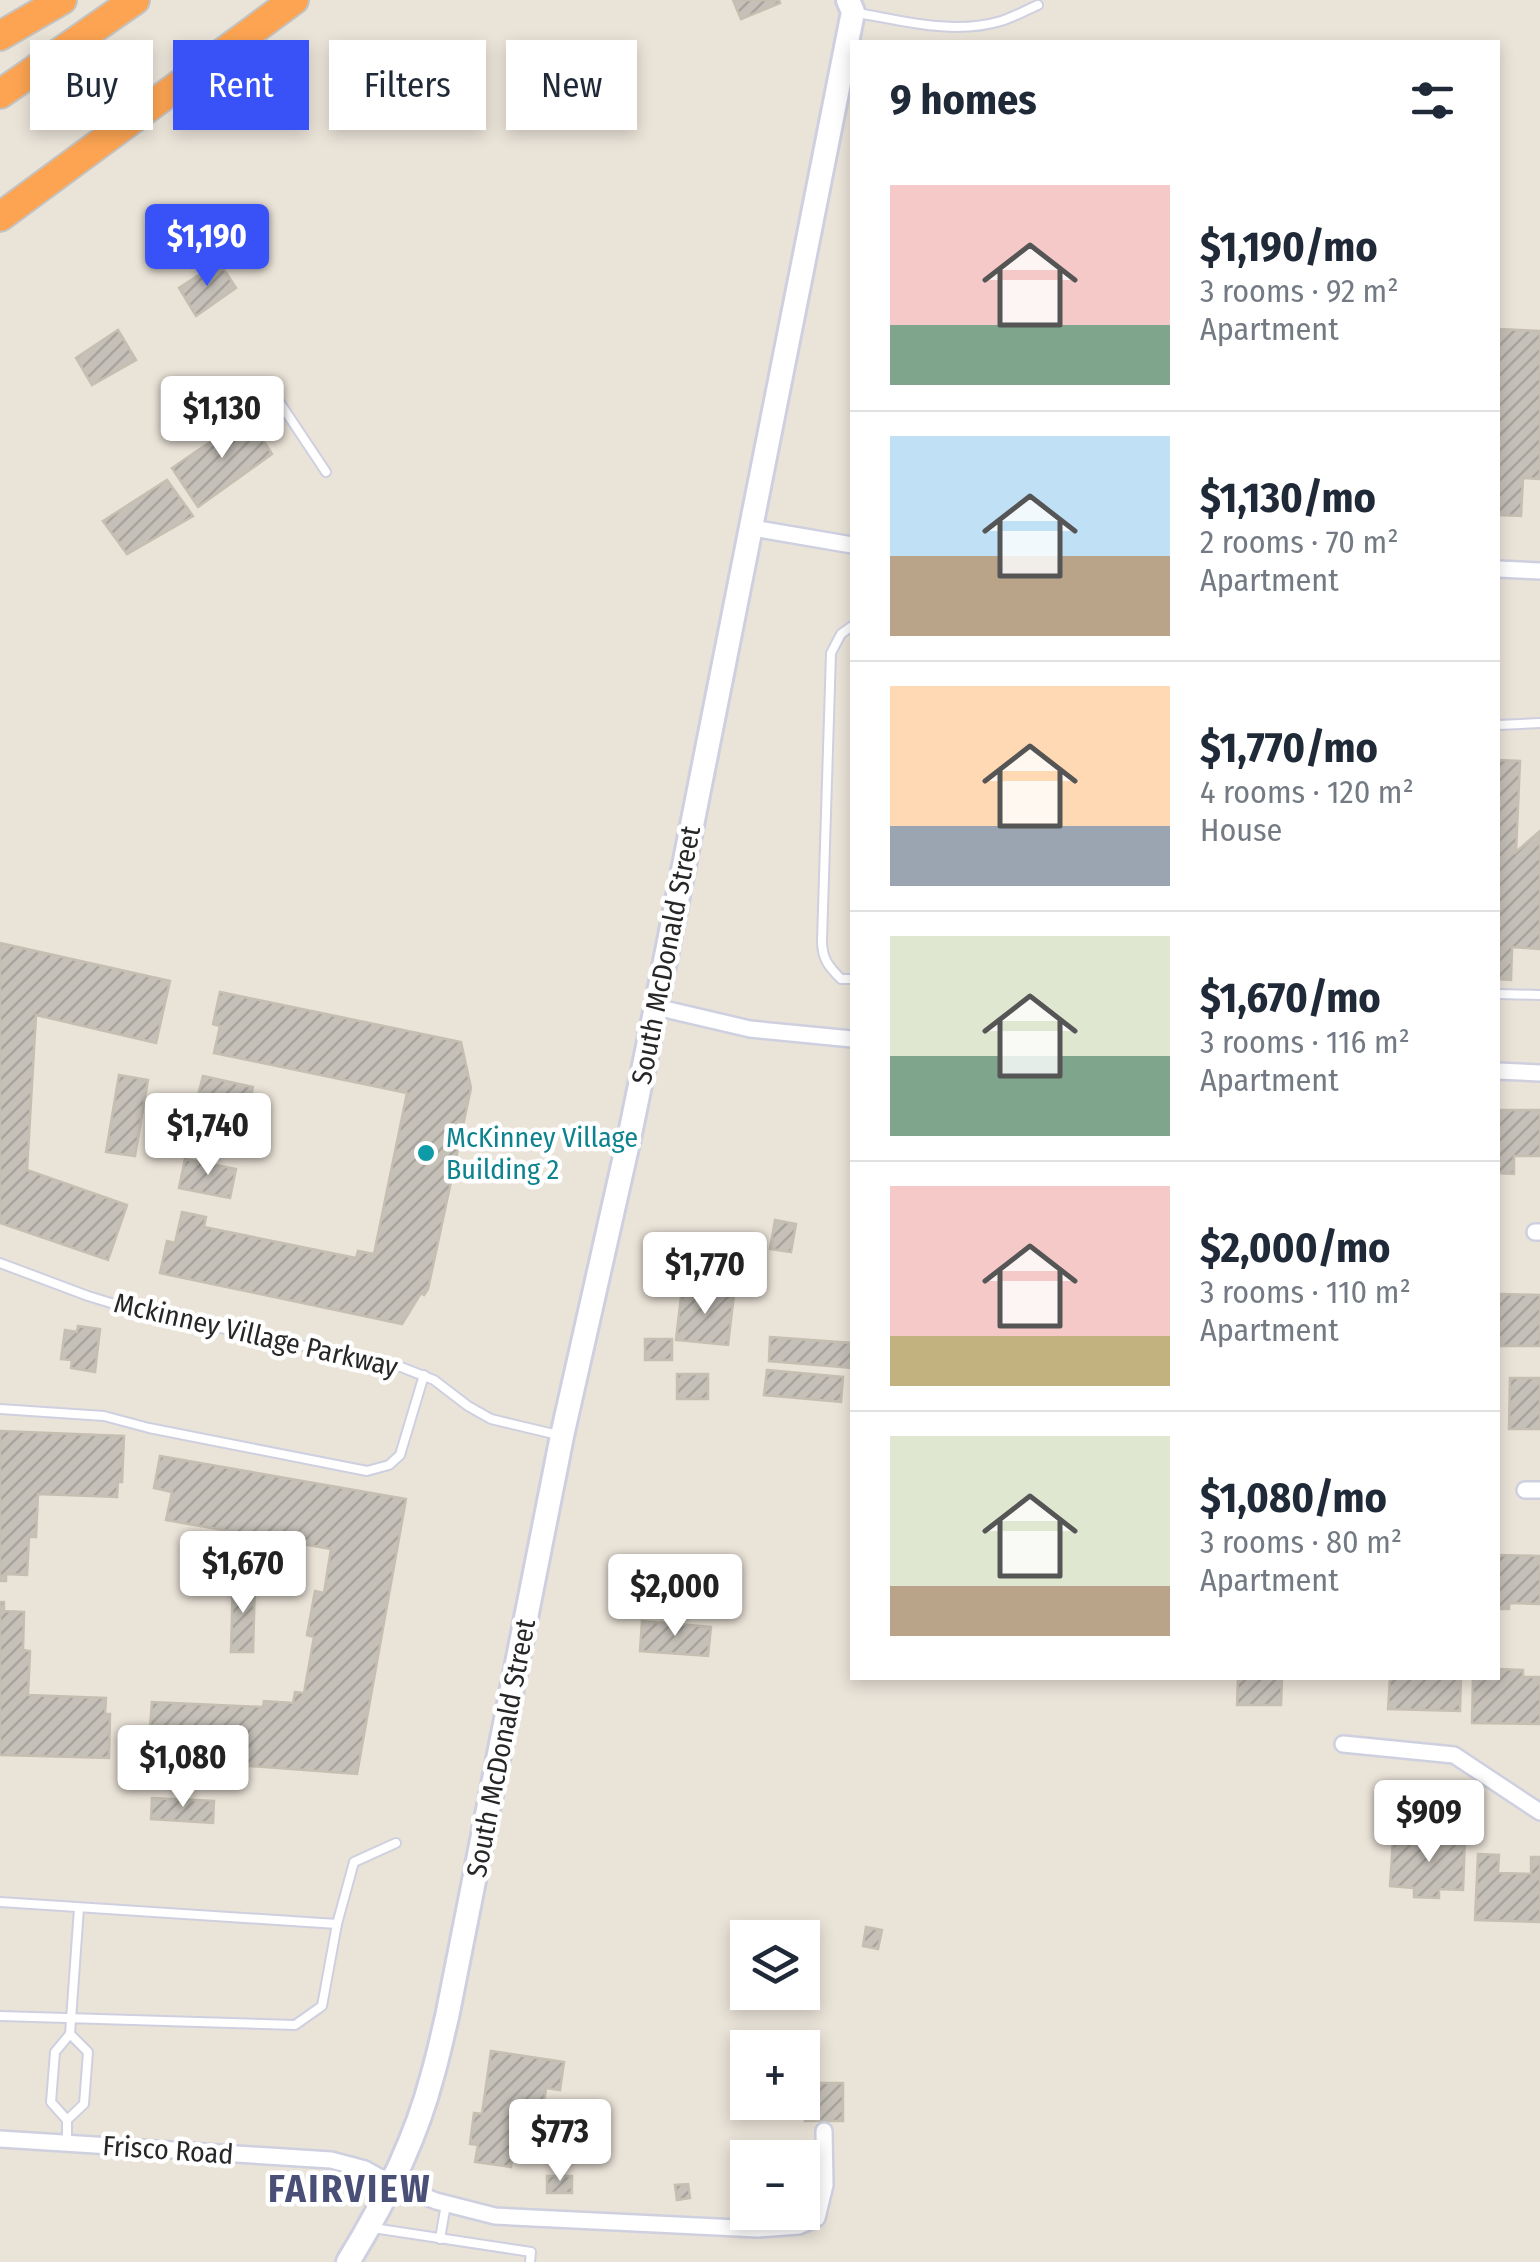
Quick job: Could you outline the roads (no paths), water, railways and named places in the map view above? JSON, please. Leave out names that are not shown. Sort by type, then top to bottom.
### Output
[{"type":"highway","points":[[0,36],[62,0]]},
{"type":"highway","points":[[0,94],[135,0]]},
{"type":"highway","points":[[0,199],[291,0]]},
{"type":"highway","points":[[0,217],[291,0]]},
{"type":"main road","name":"South McDonald Street","points":[[348,2262],[404,2154],[432,2080],[447,2016],[562,1436],[656,1007],[857,4]]},
{"type":"street","points":[[753,528],[850,544]]},
{"type":"street","points":[[1500,569],[1540,572]]},
{"type":"street","points":[[656,1007],[750,1029],[850,1039]]},
{"type":"street","points":[[1500,1071],[1540,1073]]},
{"type":"street","points":[[1344,1744],[1454,1755],[1540,1812]]},
{"type":"street","name":"Frisco Road","points":[[0,2139],[331,2160],[446,2204],[495,2216],[758,2229],[799,2226],[817,2218],[825,2184],[824,2131]]},
{"type":"lane","points":[[857,4],[922,24],[963,28],[1000,21],[1038,5]]},
{"type":"lane","points":[[268,385],[326,472]]},
{"type":"lane","points":[[850,627],[841,634],[832,654],[822,941],[826,964],[842,979],[850,979]]},
{"type":"lane","points":[[1500,726],[1540,722]]},
{"type":"lane","points":[[1500,994],[1540,995]]},
{"type":"lane","name":"Mckinney Village Parkway","points":[[0,1263],[124,1307],[424,1375],[491,1418],[562,1436]]},
{"type":"lane","points":[[0,1409],[104,1416],[367,1471],[388,1466],[400,1455],[424,1375]]},
{"type":"lane","points":[[0,2016],[295,2025],[322,2006],[337,1924],[354,1862],[396,1843]]},
{"type":"lane","points":[[0,1902],[337,1924]]},
{"type":"lane","points":[[66,2143],[67,2120],[51,2102],[55,2052],[70,2034],[79,1908]]},
{"type":"lane","points":[[67,2120],[84,2104],[88,2052],[70,2034]]},
{"type":"lane","points":[[440,2239],[446,2204]]},
{"type":"lane","points":[[368,2228],[531,2252],[530,2262]]},
{"type":"place","name":"McKinney Village Building 2","points":[[426,1153]]},
{"type":"district","name":"FAIRVIEW","points":[[350,2189]]}]
